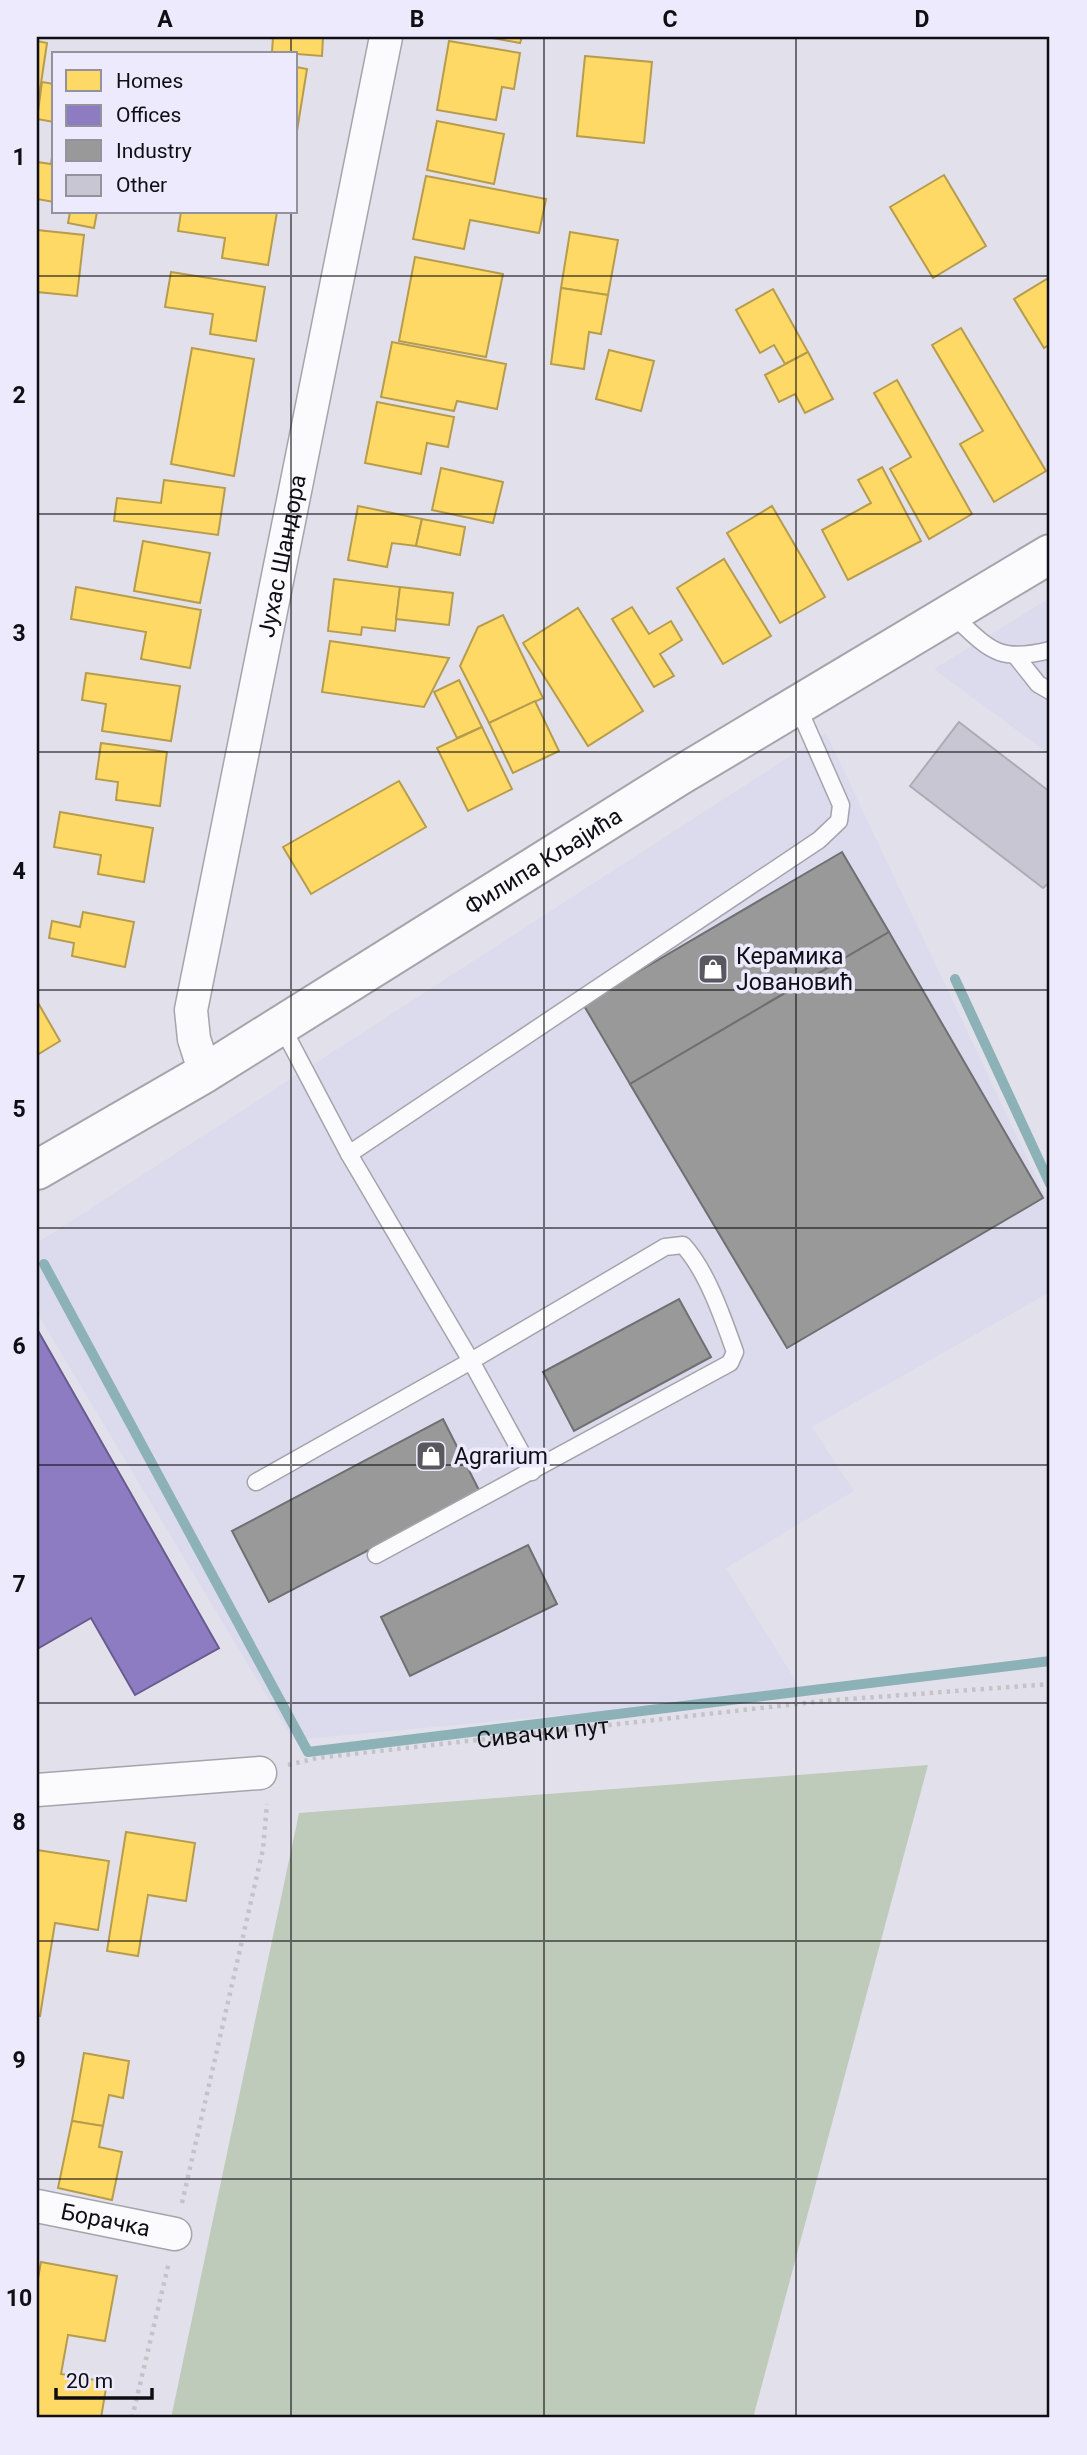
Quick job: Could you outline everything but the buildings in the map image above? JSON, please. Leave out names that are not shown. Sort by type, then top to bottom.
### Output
[{"type":"street","name":"Јухас Шандора","points":[[205,1073],[196,1048],[191,1010],[386,37]]},
{"type":"street","name":"Филипа Кљајића","points":[[37,1170],[205,1073],[679,776],[1050,554]]},
{"type":"street","points":[[37,1790],[260,1773]]},
{"type":"street","name":"Борачка","points":[[37,2206],[175,2234]]},
{"type":"lane","points":[[950,613],[992,651],[1015,655],[1050,650]]},
{"type":"lane","points":[[1015,655],[1038,684],[1050,691]]},
{"type":"lane","points":[[348,1154],[819,840],[839,821],[841,804],[797,705]]},
{"type":"lane","points":[[281,1025],[348,1154],[471,1361],[532,1472]]},
{"type":"lane","points":[[256,1482],[471,1361],[665,1247],[683,1245],[695,1258],[735,1352],[730,1363],[376,1555]]},
{"type":"path","name":"Сивачки пут","points":[[260,1773],[317,1758],[823,1701],[1050,1684]]},
{"type":"path","points":[[132,2418],[262,1849],[267,1804],[260,1773]]},
{"type":"shaded area","points":[[1050,598],[1050,755],[934,669]]},
{"type":"shaded area","points":[[826,733],[1050,1206],[1050,1292],[812,1427],[854,1491],[726,1568],[803,1693],[293,1740],[37,1313],[37,1243]]},
{"type":"green space","points":[[928,1765],[753,2418],[171,2418],[299,1813]]},
{"type":"waterway","points":[[955,979],[1050,1184]]},
{"type":"waterway","points":[[44,1264],[308,1752],[1050,1661]]},
{"type":"place","name":"Керамика Јовановић","points":[[713,969]]},
{"type":"place","name":"Agrarium","points":[[431,1456]]}]
